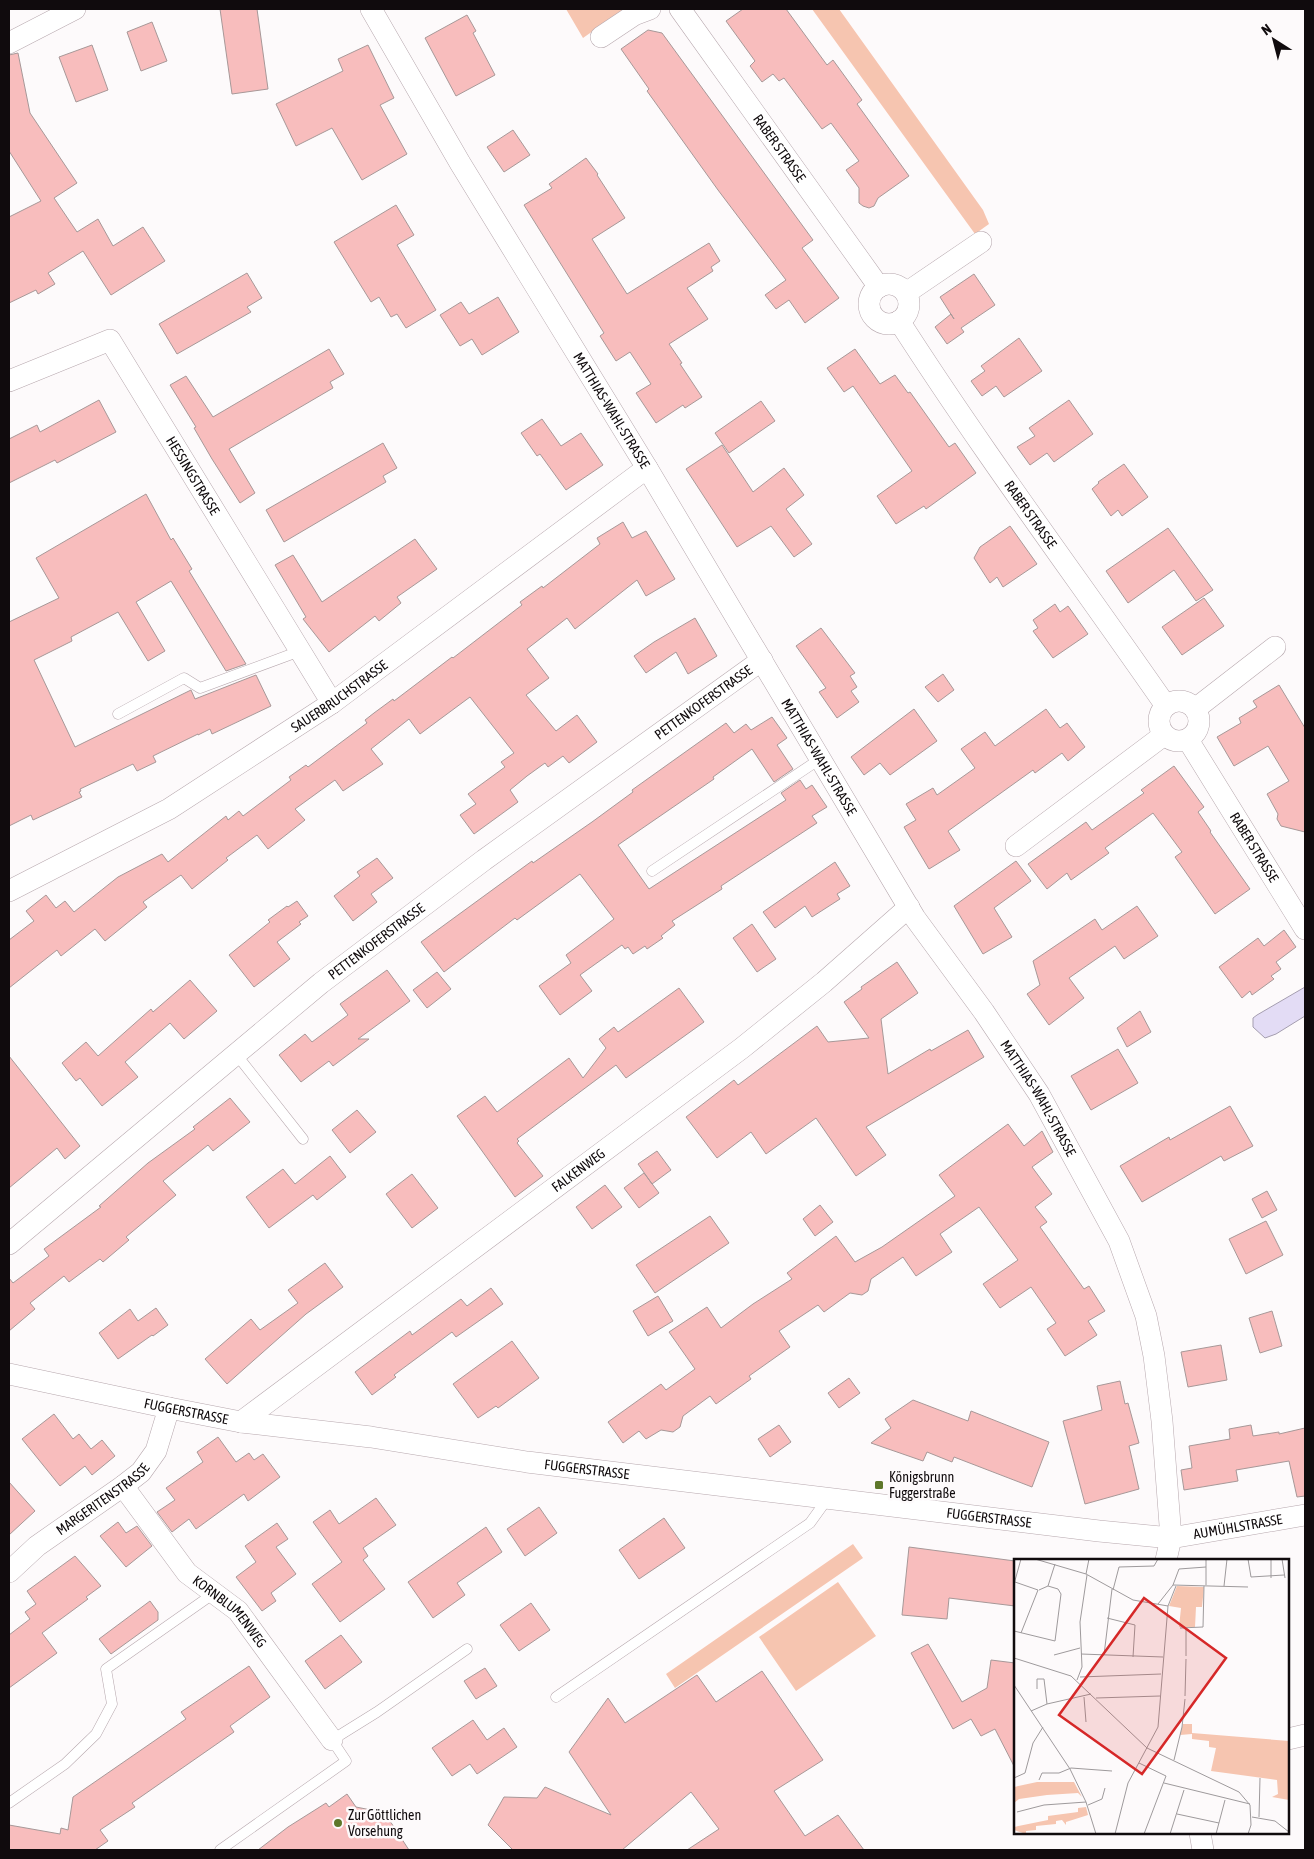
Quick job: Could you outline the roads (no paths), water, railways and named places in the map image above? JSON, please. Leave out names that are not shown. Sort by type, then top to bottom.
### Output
[{"type":"street","points":[[9,43],[75,9]]},
{"type":"street","name":"MATTHIAS-WAHL-STRASSE","points":[[371,9],[460,163],[647,468],[909,908],[1029,1078],[1119,1241],[1146,1316],[1154,1356],[1162,1421],[1171,1538],[1166,1559]]},
{"type":"street","points":[[601,38],[634,15],[650,9]]},
{"type":"street","name":"RABER STRASSE","points":[[680,9],[879,287]]},
{"type":"street","points":[[906,293],[980,242]]},
{"type":"street","points":[[888,284],[895,285],[906,293],[909,307],[903,319],[891,324],[884,324],[874,318],[870,312],[869,300],[872,293],[879,287],[888,284]]},
{"type":"street","name":"RABER STRASSE","points":[[899,321],[965,421],[1077,577],[1166,706]]},
{"type":"street","name":"HESSINGSTRASSE","points":[[9,382],[110,340],[332,703]]},
{"type":"street","name":"SAUERBRUCHSTRASSE","points":[[10,887],[169,809],[332,703],[647,468]]},
{"type":"street","points":[[1195,709],[1275,647]]},
{"type":"street","name":"PETTENKOFERSTRASSE","points":[[9,1244],[321,983],[436,896],[762,660]]},
{"type":"street","points":[[1179,701],[1186,702],[1195,709],[1199,716],[1200,724],[1198,730],[1188,740],[1175,741],[1164,735],[1160,729],[1159,717],[1166,706],[1179,701]]},
{"type":"street","points":[[1016,846],[1164,735]]},
{"type":"street","name":"RABER STRASSE","points":[[1188,740],[1305,929]]},
{"type":"street","name":"FALKENWEG","points":[[241,1422],[742,1048],[824,982],[909,908]]},
{"type":"street","name":"FUGGERSTRASSE","points":[[9,1374],[241,1422],[371,1437],[527,1462],[1044,1525],[1171,1538]]},
{"type":"street","name":"MARGERITENSTRASSE","points":[[9,1572],[37,1546],[141,1472],[156,1451],[169,1408]]},
{"type":"street","name":"KORNBLUMENWEG","points":[[123,1486],[187,1573],[238,1611],[332,1740]]},
{"type":"street","name":"AUMÜHLSTRASSE","points":[[1171,1538],[1305,1515]]},
{"type":"street","points":[[1289,1739],[1305,1734]]},
{"type":"street","points":[[1200,1834],[1203,1850]]},
{"type":"lane","points":[[118,714],[184,678],[200,688],[300,651]]},
{"type":"lane","points":[[652,871],[820,758]]},
{"type":"lane","points":[[236,1054],[303,1139]]},
{"type":"lane","points":[[556,1697],[810,1523],[828,1498]]},
{"type":"lane","points":[[9,1803],[65,1764],[96,1734],[112,1704],[106,1670],[213,1594]]},
{"type":"lane","points":[[220,1850],[346,1760],[332,1740],[377,1712],[467,1649]]},
{"type":"place","name":"Königsbrunn Fuggerstraße","points":[[879,1485]]},
{"type":"place","name":"Zur Göttlichen Vorsehung","points":[[338,1823]]}]
